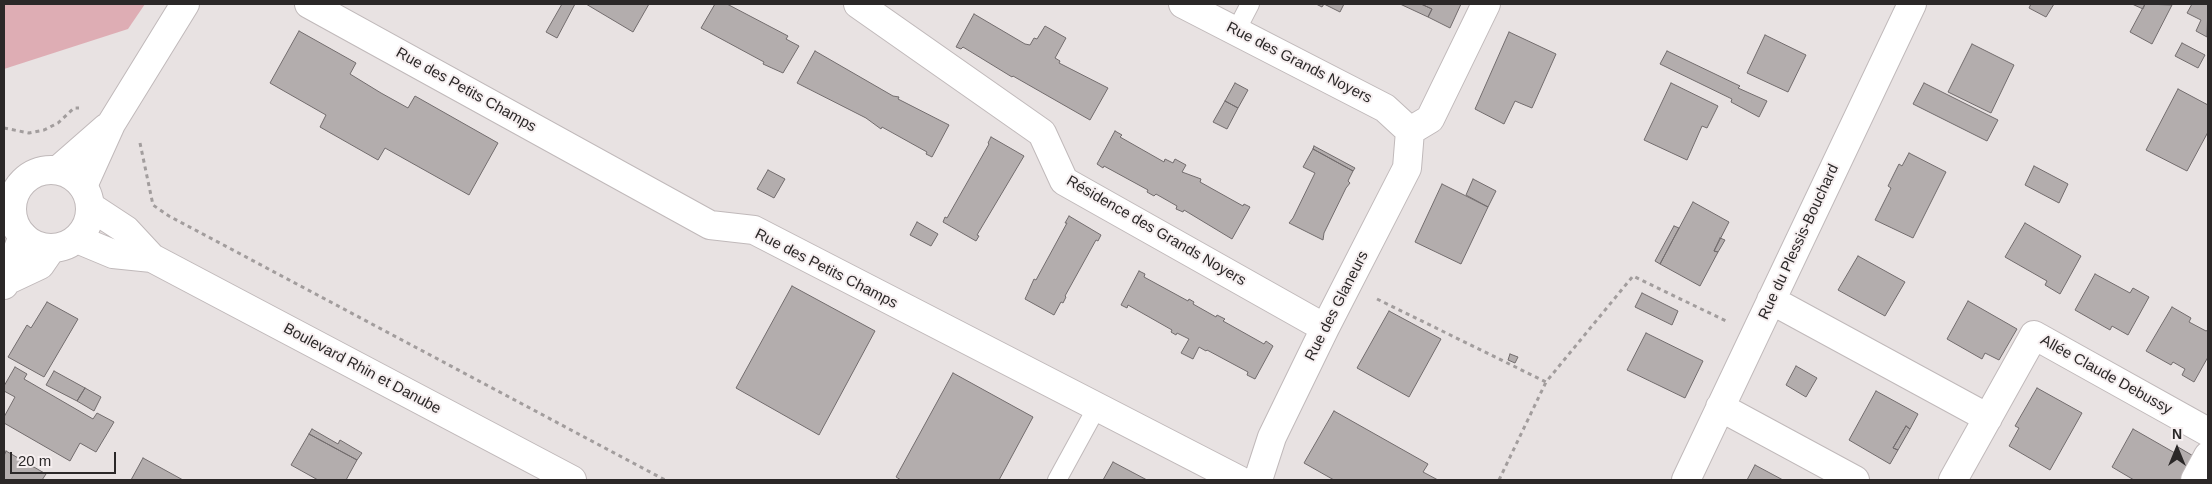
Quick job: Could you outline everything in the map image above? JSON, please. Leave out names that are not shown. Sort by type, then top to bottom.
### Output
[{"type":"street","points":[[87,197],[112,124],[185,4]]},
{"type":"street","name":"Rue des Petits Champs","points":[[309,4],[710,225],[754,230],[1239,480]]},
{"type":"street","name":"Rue des Grands Noyers","points":[[1183,4],[1386,108],[1410,131]]},
{"type":"street","points":[[1410,131],[1430,119],[1486,4]]},
{"type":"street","name":"Rue du Plessis-Bouchard","points":[[1686,480],[1912,4]]},
{"type":"street","name":"Résidence des Grands Noyers","points":[[862,5],[1042,132],[1064,181],[1325,328]]},
{"type":"street","points":[[58,170],[68,159],[112,124]]},
{"type":"street","name":"Rue des Glaneurs","points":[[1258,480],[1272,437],[1406,168],[1410,131]]},
{"type":"street","points":[[58,170],[76,178],[87,197],[90,219],[85,230],[77,239],[69,245],[51,249],[31,243],[23,236],[15,224],[8,207],[17,191],[17,173],[58,170]]},
{"type":"street","name":"Boulevard Rhin et Danube","points":[[87,197],[126,230],[152,258],[572,480]]},
{"type":"street","points":[[5,283],[23,236]]},
{"type":"street","name":"Boulevard Rhin et Danube","points":[[77,239],[113,254],[152,258]]},
{"type":"street","points":[[5,283],[40,266],[51,249]]},
{"type":"street","points":[[1771,300],[1988,418]]},
{"type":"street","name":"Allée Claude Debussy","points":[[1953,480],[2034,335],[2208,432]]},
{"type":"street","points":[[1720,407],[1856,480]]},
{"type":"street","points":[[2194,480],[2208,456]]},
{"type":"lane","points":[[1236,31],[1250,4]]},
{"type":"lane","points":[[1056,480],[1096,407]]},
{"type":"path","points":[[4,128],[29,133],[44,130],[58,123],[74,108],[81,108]]},
{"type":"path","points":[[136,139],[140,142],[153,205],[169,216],[665,480]]},
{"type":"path","points":[[1499,480],[1546,382],[1633,276],[1754,336]]},
{"type":"path","points":[[1348,284],[1546,382]]},
{"type":"shaded area","points":[[4,4],[145,4],[128,29],[4,69]]},
{"type":"building","points":[[562,4],[575,4],[557,38],[546,32]]},
{"type":"building","points":[[586,4],[649,4],[633,32]]},
{"type":"building","points":[[715,4],[727,4],[788,36],[786,39],[799,46],[783,73],[763,64],[764,62],[701,28]]},
{"type":"building","points":[[1324,4],[1344,4],[1340,12]]},
{"type":"building","points":[[1400,4],[1421,4],[1432,9],[1428,17]]},
{"type":"building","points":[[1421,4],[1461,4],[1450,28],[1428,17],[1432,9]]},
{"type":"building","points":[[2031,4],[2054,4],[2046,17],[2029,8]]},
{"type":"building","points":[[2132,4],[2145,4],[2143,9]]},
{"type":"building","points":[[2145,4],[2172,5],[2152,44],[2130,32]]},
{"type":"building","points":[[2192,4],[2208,4],[2207,37],[2196,31],[2201,20],[2187,13]]},
{"type":"building","points":[[974,14],[1025,44],[1030,45],[1034,38],[1037,39],[1045,26],[1066,38],[1055,58],[1060,61],[1059,63],[1108,88],[1090,120],[1012,77],[963,47],[961,49],[956,47]]},
{"type":"building","points":[[299,31],[356,63],[350,74],[381,93],[408,108],[415,96],[498,143],[469,195],[385,148],[378,160],[320,127],[326,115],[270,83]]},
{"type":"building","points":[[1509,32],[1556,54],[1532,108],[1515,101],[1504,124],[1475,109]]},
{"type":"building","points":[[1765,35],[1806,55],[1788,92],[1747,73]]},
{"type":"building","points":[[2182,43],[2205,55],[2198,68],[2175,56]]},
{"type":"building","points":[[1972,44],[2014,65],[1991,113],[1948,92]]},
{"type":"building","points":[[815,51],[893,96],[899,97],[898,99],[949,125],[932,157],[926,154],[927,152],[882,127],[881,129],[866,118],[797,83]]},
{"type":"building","points":[[1667,51],[1767,101],[1759,117],[1731,102],[1732,99],[1660,64]]},
{"type":"building","points":[[1235,83],[1248,90],[1238,108],[1225,101]]},
{"type":"building","points":[[1671,83],[1718,106],[1707,128],[1702,126],[1687,160],[1644,140]]},
{"type":"building","points":[[1924,83],[1998,120],[1987,141],[1913,104]]},
{"type":"building","points":[[2178,89],[2208,105],[2208,132],[2187,171],[2146,150]]},
{"type":"building","points":[[1225,101],[1238,108],[1227,129],[1213,122]]},
{"type":"building","points":[[1115,131],[1122,135],[1120,137],[1164,162],[1165,159],[1173,163],[1175,159],[1186,165],[1182,172],[1201,179],[1200,182],[1243,206],[1244,204],[1250,207],[1232,239],[1184,210],[1183,212],[1176,209],[1177,206],[1156,194],[1154,196],[1147,192],[1148,190],[1097,164]]},
{"type":"building","points":[[991,137],[1024,156],[977,235],[979,236],[976,241],[943,222],[989,144]]},
{"type":"building","points":[[1314,146],[1355,168],[1353,171],[1313,149]]},
{"type":"building","points":[[1313,149],[1353,171],[1348,181],[1350,183],[1324,233],[1323,240],[1289,223],[1315,173],[1303,167]]},
{"type":"building","points":[[1909,153],[1946,172],[1913,238],[1875,220],[1891,188],[1888,186],[1899,164],[1902,166]]},
{"type":"building","points":[[2034,166],[2068,184],[2059,203],[2025,185]]},
{"type":"building","points":[[768,170],[785,179],[774,198],[757,189]]},
{"type":"building","points":[[1473,179],[1496,191],[1488,207],[1466,195]]},
{"type":"building","points":[[1442,184],[1488,207],[1461,264],[1415,242]]},
{"type":"building","points":[[1693,202],[1729,222],[1714,251],[1718,252],[1700,286],[1660,264]]},
{"type":"building","points":[[1069,216],[1101,235],[1098,241],[1096,240],[1063,303],[1061,302],[1054,315],[1025,299],[1034,279],[1036,280],[1067,223],[1065,223]]},
{"type":"building","points":[[917,222],[938,234],[931,246],[910,235]]},
{"type":"building","points":[[2025,223],[2081,256],[2060,294],[2045,285],[2047,281],[2005,257]]},
{"type":"building","points":[[1674,226],[1679,228],[1660,264],[1655,261]]},
{"type":"building","points":[[1720,238],[1725,240],[1718,252],[1714,251]]},
{"type":"building","points":[[1858,256],[1905,282],[1885,316],[1838,290]]},
{"type":"building","points":[[1139,271],[1145,274],[1144,277],[1188,301],[1189,299],[1194,302],[1193,304],[1216,317],[1217,315],[1225,319],[1223,321],[1264,344],[1266,341],[1273,346],[1255,379],[1247,375],[1248,372],[1199,347],[1193,359],[1181,353],[1189,339],[1177,333],[1176,335],[1171,332],[1172,330],[1128,305],[1127,308],[1121,305]]},
{"type":"building","points":[[2095,274],[2130,293],[2133,288],[2149,297],[2128,335],[2112,326],[2110,330],[2075,310]]},
{"type":"building","points":[[792,286],[875,331],[819,435],[736,388]]},
{"type":"building","points":[[1642,293],[1678,311],[1672,325],[1635,307]]},
{"type":"building","points":[[1968,301],[2017,329],[1999,360],[1985,353],[1982,359],[1947,339]]},
{"type":"building","points":[[47,302],[78,319],[44,377],[8,357],[27,325],[31,328]]},
{"type":"building","points":[[2172,307],[2191,318],[2189,322],[2206,331],[2208,330],[2208,357],[2194,382],[2182,375],[2185,369],[2173,362],[2171,365],[2146,351]]},
{"type":"building","points":[[1389,311],[1441,339],[1409,397],[1357,368]]},
{"type":"building","points":[[1646,333],[1703,361],[1685,398],[1627,370]]},
{"type":"building","points":[[1510,354],[1518,357],[1515,363],[1508,360]]},
{"type":"building","points":[[1796,366],[1817,378],[1806,397],[1786,385]]},
{"type":"building","points":[[15,367],[27,374],[24,379],[93,419],[97,413],[114,422],[96,452],[80,443],[70,461],[4,423],[4,417],[15,397],[4,391],[4,386]]},
{"type":"building","points":[[54,371],[85,388],[77,401],[46,385]]},
{"type":"building","points":[[953,373],[1033,417],[999,480],[901,480],[896,477]]},
{"type":"building","points":[[85,388],[101,397],[94,411],[77,401]]},
{"type":"building","points":[[2037,388],[2082,413],[2050,470],[2009,446],[2019,428],[2015,426]]},
{"type":"building","points":[[1876,391],[1918,414],[1910,429],[1906,426],[1893,448],[1898,450],[1890,464],[1849,440]]},
{"type":"building","points":[[1334,411],[1428,464],[1423,472],[1438,480],[1334,480],[1304,463]]},
{"type":"building","points":[[1906,426],[1910,429],[1898,450],[1893,448]]},
{"type":"building","points":[[312,429],[338,444],[340,440],[362,453],[357,460],[309,434]]},
{"type":"building","points":[[2133,429],[2175,453],[2178,447],[2195,457],[2181,480],[2134,480],[2112,467]]},
{"type":"building","points":[[309,434],[357,460],[346,480],[318,480],[291,465]]},
{"type":"building","points":[[6,451],[46,474],[42,480],[4,480],[4,456]]},
{"type":"building","points":[[143,458],[183,480],[131,480]]},
{"type":"building","points":[[1113,462],[1147,480],[1103,480]]},
{"type":"building","points":[[1755,465],[1783,480],[1747,480]]}]
